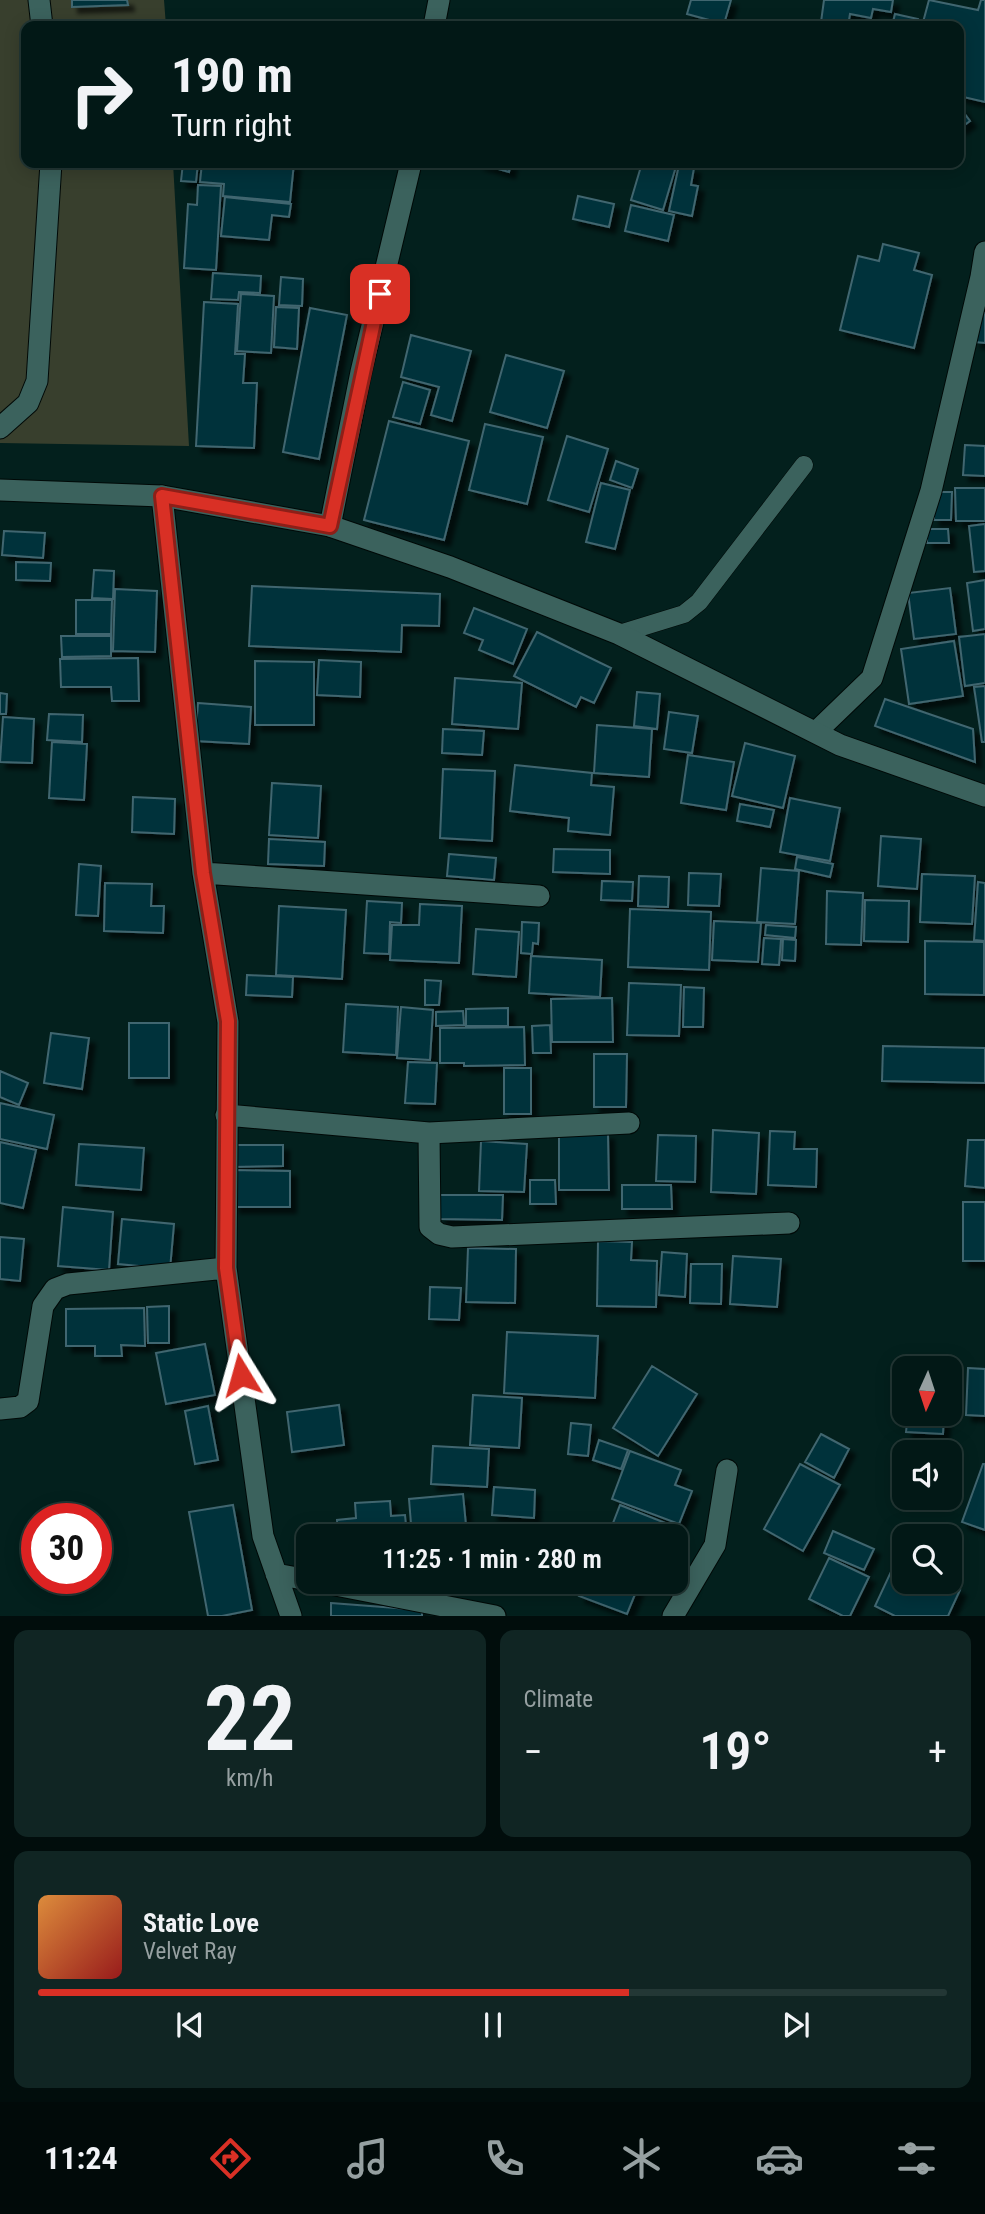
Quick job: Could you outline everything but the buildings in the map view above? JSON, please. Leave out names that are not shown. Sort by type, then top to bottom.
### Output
[{"type":"street","points":[[39,0],[41,21]]},
{"type":"street","points":[[435,21],[439,0]]},
{"type":"street","points":[[0,428],[28,403],[37,381],[51,168]]},
{"type":"street","points":[[330,526],[361,372],[410,168]]},
{"type":"street","points":[[816,732],[872,678],[931,491],[983,277],[985,252]]},
{"type":"street","points":[[0,490],[162,496],[330,526],[450,567],[619,634],[840,745],[985,796]]},
{"type":"street","points":[[162,496],[203,873],[228,1021],[226,1268],[263,1536],[291,1615]]},
{"type":"street","points":[[203,873],[539,896]]},
{"type":"street","points":[[226,1115],[429,1133],[629,1123]]},
{"type":"street","points":[[429,1133],[430,1227],[439,1234],[452,1237],[789,1223]]},
{"type":"street","points":[[0,1409],[20,1407],[28,1401],[43,1306],[55,1289],[68,1284],[226,1268]]},
{"type":"street","points":[[673,1615],[715,1545],[727,1470]]},
{"type":"street","points":[[276,1574],[296,1578]]},
{"type":"street","points":[[384,1594],[495,1615]]},
{"type":"lane","points":[[619,634],[684,614],[699,602],[804,465]]},
{"type":"green space","points":[[0,0],[164,0],[166,21],[21,21],[21,168],[173,168],[189,446],[0,443]]},
{"type":"route","points":[[241,1375],[226,1268],[228,1021],[203,873],[162,496],[330,526],[361,372],[380,294]]}]
